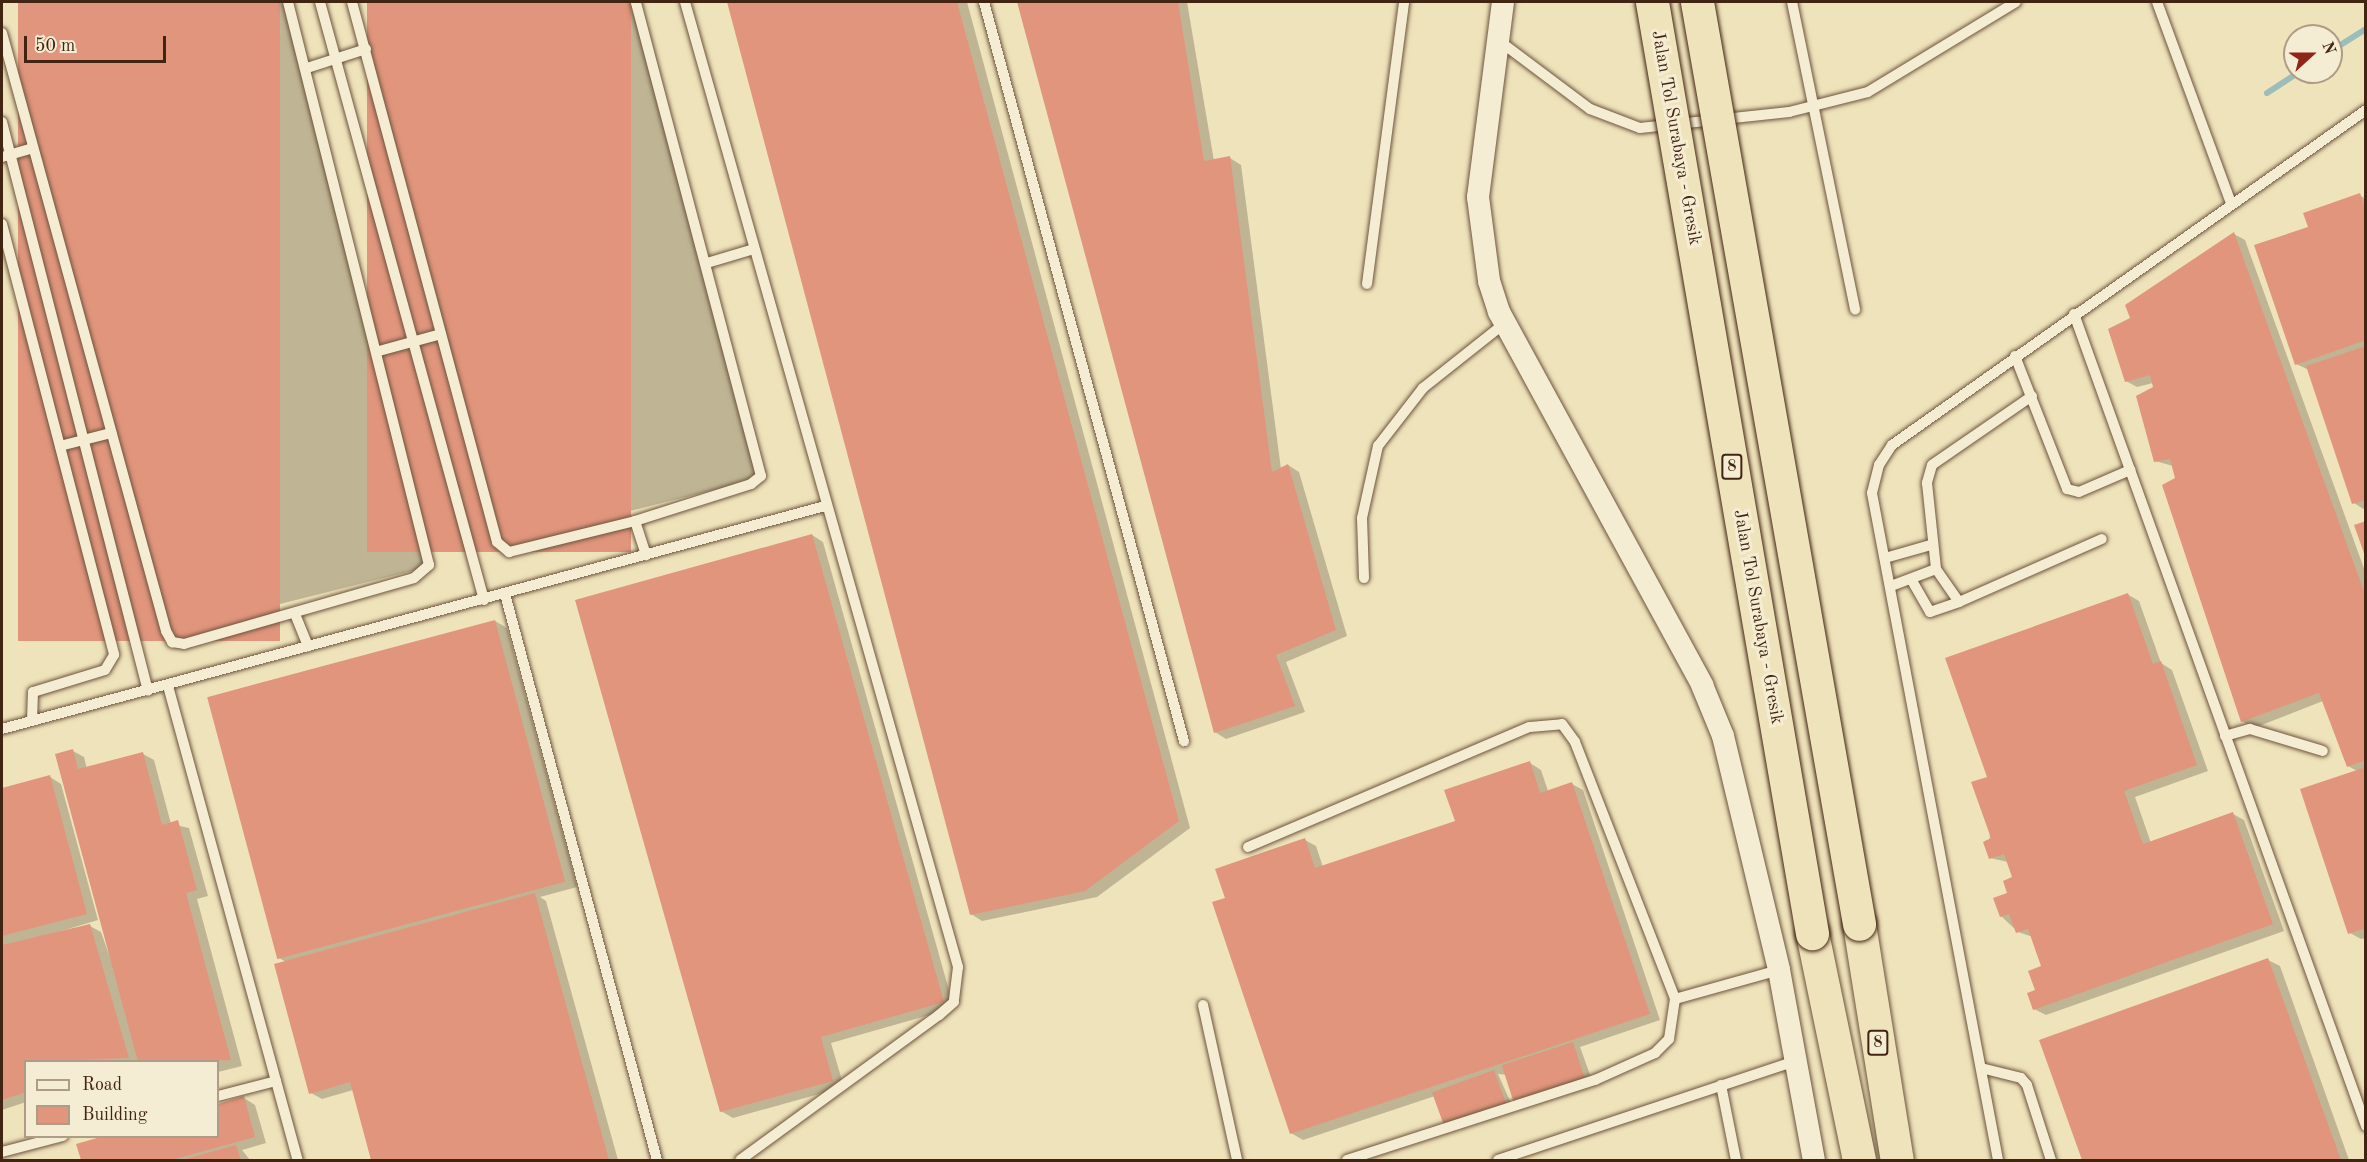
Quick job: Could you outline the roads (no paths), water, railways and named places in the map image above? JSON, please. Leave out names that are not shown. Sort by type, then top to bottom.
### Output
[{"type":"highway","name":"Jalan Tol Surabaya - Gresik","points":[[1652,2],[1812,933],[1859,1161]]},
{"type":"highway","name":"8","points":[[1697,2],[1859,924],[1897,1161]]},
{"type":"street","points":[[1503,2],[1478,196],[1482,250],[1505,323],[1569,445],[1626,545],[1723,736],[1779,970],[1814,1161]]},
{"type":"lane","points":[[2,33],[168,638],[184,644],[295,614],[427,571],[379,351],[288,2]]},
{"type":"lane","points":[[320,2],[411,343],[484,600]]},
{"type":"lane","points":[[352,2],[500,549],[512,552],[635,520],[751,484],[761,476],[707,263],[636,2]]},
{"type":"lane","points":[[685,2],[825,506],[958,967],[956,993],[939,1015],[740,1161]]},
{"type":"lane","points":[[984,2],[1184,741]]},
{"type":"lane","points":[[1367,284],[1404,2]]},
{"type":"lane","points":[[1792,2],[1810,108],[1855,310]]},
{"type":"lane","points":[[1498,39],[1590,109],[1640,128],[1810,108],[1868,92],[2016,2]]},
{"type":"lane","points":[[2157,2],[2230,200]]},
{"type":"lane","points":[[307,68],[366,49]]},
{"type":"lane","points":[[1998,1161],[1872,493],[1879,465],[1892,445],[2230,200],[2366,110]]},
{"type":"lane","points":[[2,122],[6,156],[84,439],[148,691]]},
{"type":"lane","points":[[6,156],[33,148]]},
{"type":"lane","points":[[2,224],[114,659],[105,670],[33,692],[32,721]]},
{"type":"lane","points":[[707,263],[754,249]]},
{"type":"lane","points":[[2073,314],[2366,1126]]},
{"type":"lane","points":[[1364,578],[1362,518],[1378,447],[1423,388],[1505,323]]},
{"type":"lane","points":[[379,351],[441,334]]},
{"type":"lane","points":[[2015,356],[2067,489],[2079,492],[2130,470]]},
{"type":"lane","points":[[1959,602],[1936,569],[1931,545],[1927,483],[1932,465],[2032,396]]},
{"type":"lane","points":[[60,446],[111,433]]},
{"type":"lane","points":[[2,729],[168,686],[825,506]]},
{"type":"lane","points":[[635,520],[646,555]]},
{"type":"lane","points":[[1911,579],[1930,612],[1959,602],[2102,539]]},
{"type":"lane","points":[[1886,558],[1931,545]]},
{"type":"lane","points":[[1891,586],[1936,569]]},
{"type":"lane","points":[[505,594],[657,1161]]},
{"type":"lane","points":[[295,614],[308,647]]},
{"type":"lane","points":[[168,686],[298,1161]]},
{"type":"lane","points":[[1248,847],[1530,727],[1562,724],[1575,742],[1675,999],[1669,1039],[1655,1053],[1585,1084],[1347,1161]]},
{"type":"lane","points":[[2225,736],[2250,729],[2323,751]]},
{"type":"lane","points":[[1675,999],[1779,970]]},
{"type":"lane","points":[[1203,1005],[1236,1161]]},
{"type":"lane","points":[[1498,1161],[1796,1060]]},
{"type":"lane","points":[[1981,1068],[2021,1078],[2027,1085],[2051,1161]]},
{"type":"lane","points":[[219,1096],[276,1081]]},
{"type":"lane","points":[[1721,1085],[1736,1161]]},
{"type":"lane","points":[[2,1152],[59,1138]]},
{"type":"waterway","points":[[2343,43],[2366,29]]},
{"type":"waterway","points":[[2267,93],[2283,82]]}]
